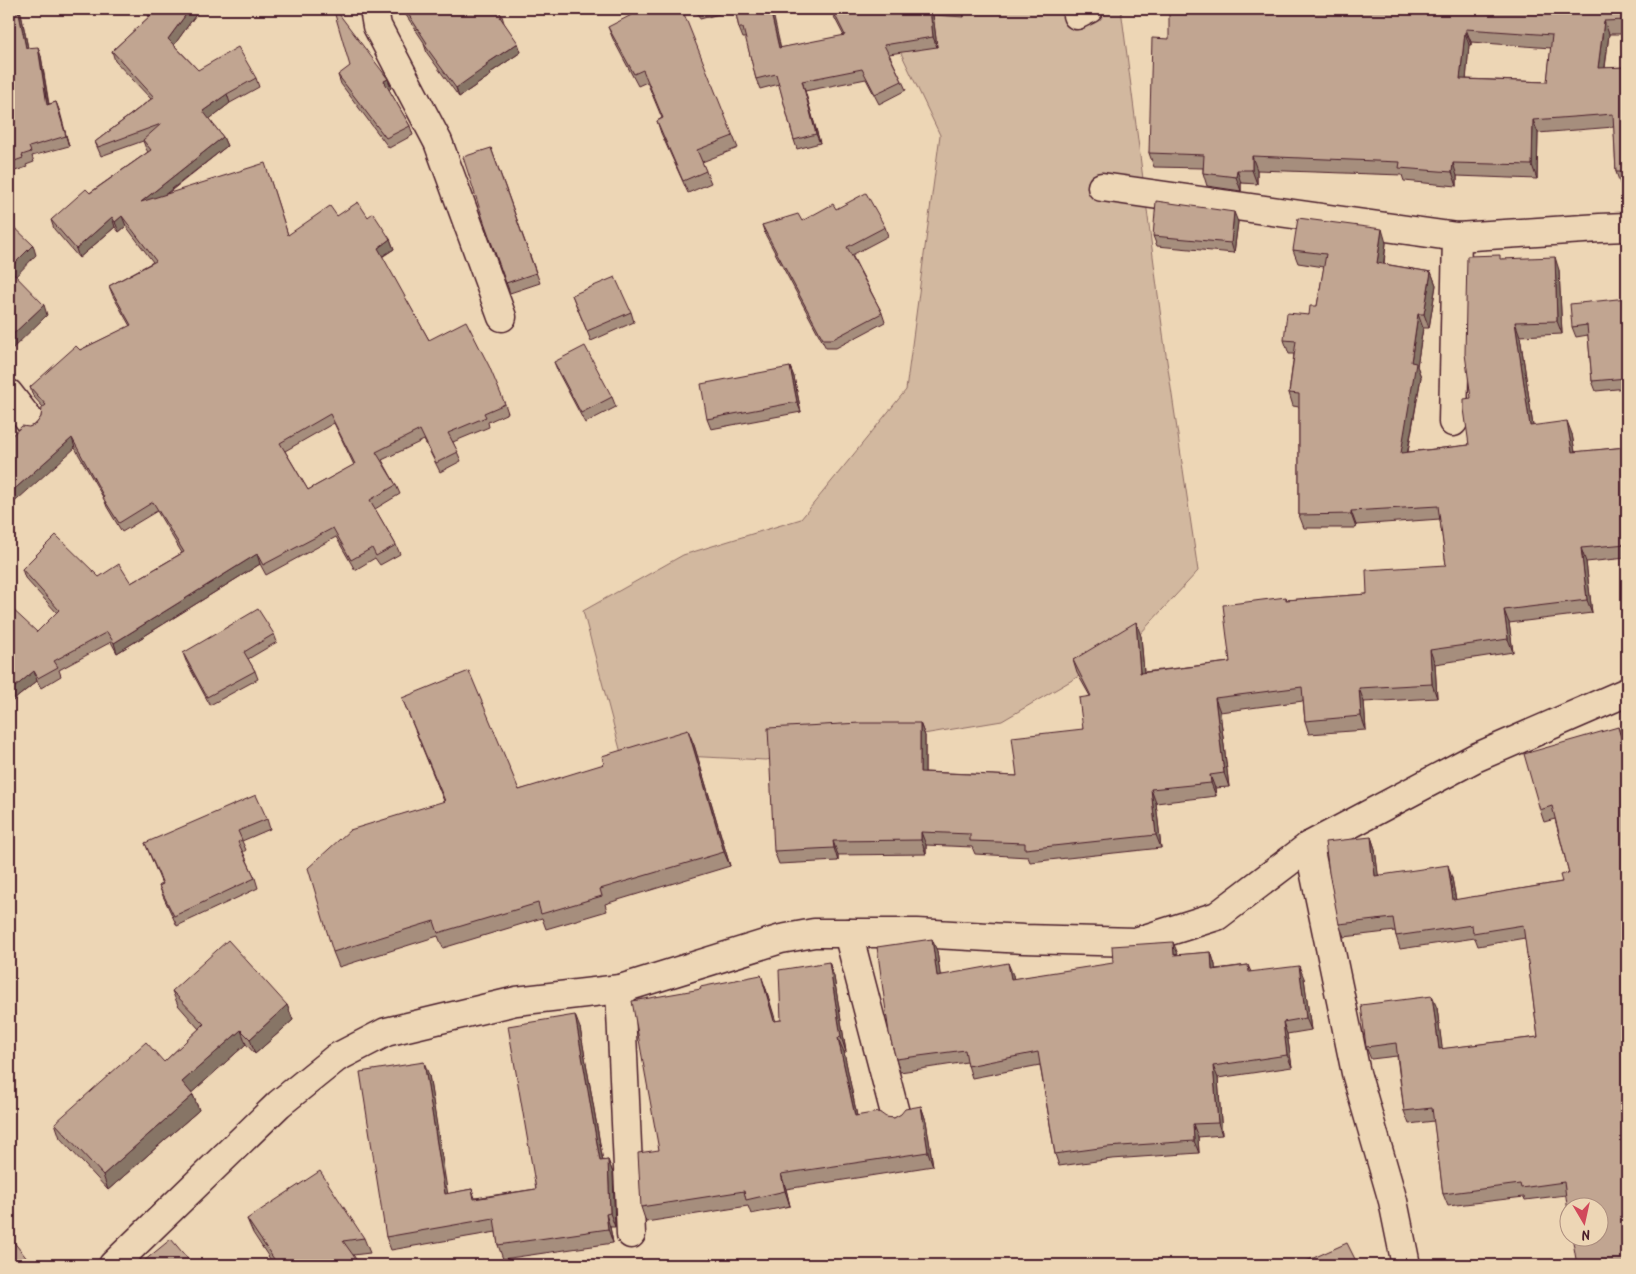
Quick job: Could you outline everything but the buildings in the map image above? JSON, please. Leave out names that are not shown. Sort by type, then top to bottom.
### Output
[{"type":"street","points":[[374,9],[377,26],[438,142],[502,317]]},
{"type":"street","points":[[1102,187],[1457,237],[1627,228]]},
{"type":"street","points":[[1452,422],[1457,237]]},
{"type":"street","points":[[9,394],[30,421]]},
{"type":"street","points":[[113,1265],[279,1104],[336,1058],[386,1032],[516,1001],[620,989],[782,939],[814,933],[917,933],[1024,939],[1135,942],[1217,916],[1309,846],[1474,758],[1627,692]]},
{"type":"street","points":[[1309,846],[1356,1073],[1393,1202],[1406,1265]]},
{"type":"street","points":[[848,934],[896,1118]]},
{"type":"street","points":[[620,989],[631,1234]]},
{"type":"shaded area","points":[[880,9],[1121,9],[1164,341],[1198,571],[1127,648],[1002,721],[766,760],[621,753],[583,611],[683,555],[801,519],[906,390],[940,135]]}]
